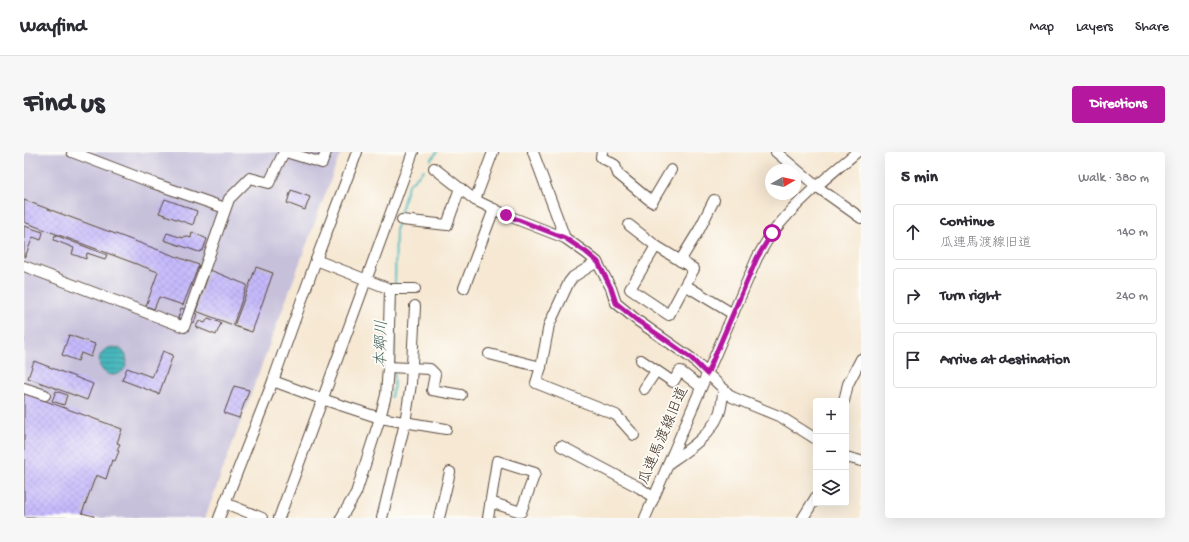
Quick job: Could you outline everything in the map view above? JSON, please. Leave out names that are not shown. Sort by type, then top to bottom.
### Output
[{"type":"street","points":[[72,152],[225,208]]},
{"type":"street","points":[[24,266],[184,327],[229,199],[250,178],[269,184],[285,152],[322,163],[326,152]]},
{"type":"street","points":[[219,518],[273,381],[316,260],[357,152]]},
{"type":"street","points":[[279,518],[413,152]]},
{"type":"street","points":[[475,200],[493,152]]},
{"type":"street","points":[[533,152],[565,238]]},
{"type":"street","points":[[602,152],[601,157],[615,165],[618,174],[652,202],[671,170]]},
{"type":"street","points":[[776,152],[816,186],[861,218]]},
{"type":"street","name":"瓜連馬渡線旧道","points":[[645,518],[757,258],[772,233],[791,211],[816,186],[857,152]]},
{"type":"street","points":[[434,168],[475,200],[506,215],[565,238],[586,252],[598,262],[611,288],[616,303],[638,321],[691,358],[732,397],[781,417],[813,437]]},
{"type":"street","points":[[402,220],[447,225],[460,188]]},
{"type":"street","points":[[680,261],[699,230],[714,200]]},
{"type":"street","points":[[464,288],[494,209]]},
{"type":"street","points":[[629,225],[656,246],[694,269],[669,315],[630,288],[656,246]]},
{"type":"street","points":[[316,260],[390,289],[415,289]]},
{"type":"street","points":[[598,262],[573,277],[569,282],[549,325],[541,367],[536,384],[616,416],[634,435]]},
{"type":"street","points":[[685,285],[733,314]]},
{"type":"street","points":[[341,518],[356,493],[385,419],[390,289]]},
{"type":"street","points":[[382,518],[405,423],[412,368],[415,306]]},
{"type":"street","points":[[489,354],[541,367]]},
{"type":"street","points":[[845,398],[848,384],[861,359]]},
{"type":"street","points":[[641,360],[673,382],[680,371],[701,387]]},
{"type":"street","points":[[388,367],[430,369],[435,374],[432,390],[461,395]]},
{"type":"street","points":[[644,388],[656,371]]},
{"type":"street","points":[[273,381],[322,399],[385,419],[446,429]]},
{"type":"street","points":[[24,388],[45,395]]},
{"type":"street","points":[[668,464],[694,446],[710,429],[719,414],[724,389]]},
{"type":"street","points":[[561,446],[640,488],[654,498]]},
{"type":"street","points":[[849,457],[861,461]]},
{"type":"street","points":[[488,518],[490,502],[496,461],[535,473],[521,512],[490,502]]},
{"type":"street","points":[[439,518],[450,472]]},
{"type":"street","points":[[803,518],[813,502]]},
{"type":"street","points":[[225,503],[262,518]]},
{"type":"shaded area","points":[[24,152],[341,152],[205,518],[24,518]]},
{"type":"water","points":[[113,347],[123,351],[127,361],[123,371],[113,375],[103,371],[99,361],[103,351]]},
{"type":"building","points":[[291,190],[310,197],[305,210],[287,203]]},
{"type":"building","points":[[165,199],[197,211],[193,225],[159,213]]},
{"type":"building","points":[[24,200],[199,265],[183,305],[159,297],[154,309],[146,306],[158,272],[24,222]]},
{"type":"building","points":[[24,226],[43,232],[41,240],[33,237],[25,257],[24,257]]},
{"type":"building","points":[[192,232],[207,239],[203,250],[199,252],[164,240],[167,233],[183,238],[185,236],[191,238]]},
{"type":"building","points":[[55,235],[107,255],[105,259],[87,253],[86,259],[72,254],[74,248],[54,240]]},
{"type":"building","points":[[256,267],[273,273],[252,332],[234,326]]},
{"type":"building","points":[[210,270],[247,285],[233,325],[196,311]]},
{"type":"building","points":[[181,308],[197,314],[194,323],[178,318]]},
{"type":"building","points":[[208,318],[221,323],[216,335],[196,327],[199,321],[205,323]]},
{"type":"building","points":[[69,335],[95,344],[91,357],[81,353],[78,361],[62,355]]},
{"type":"building","points":[[163,351],[173,355],[159,394],[122,380],[127,368],[152,377]]},
{"type":"building","points":[[34,361],[93,384],[87,400],[28,378]]},
{"type":"building","points":[[234,386],[249,390],[239,418],[224,413]]},
{"type":"building","points":[[56,391],[67,395],[64,405],[52,401]]},
{"type":"building","points":[[24,393],[122,429],[117,443],[120,444],[115,461],[112,460],[106,479],[96,475],[82,513],[94,516],[93,518],[24,518]]},
{"type":"waterway","name":"本郷川","points":[[431,160],[437,152]]},
{"type":"waterway","name":"本郷川","points":[[395,286],[396,228],[408,185],[424,170]]},
{"type":"waterway","name":"本郷川","points":[[394,364],[395,302]]},
{"type":"waterway","name":"本郷川","points":[[391,397],[394,387],[394,370]]},
{"type":"route","points":[[506,215],[565,238],[586,252],[598,262],[611,288],[616,303],[638,321],[691,358],[707,374],[757,258],[772,233]]}]
